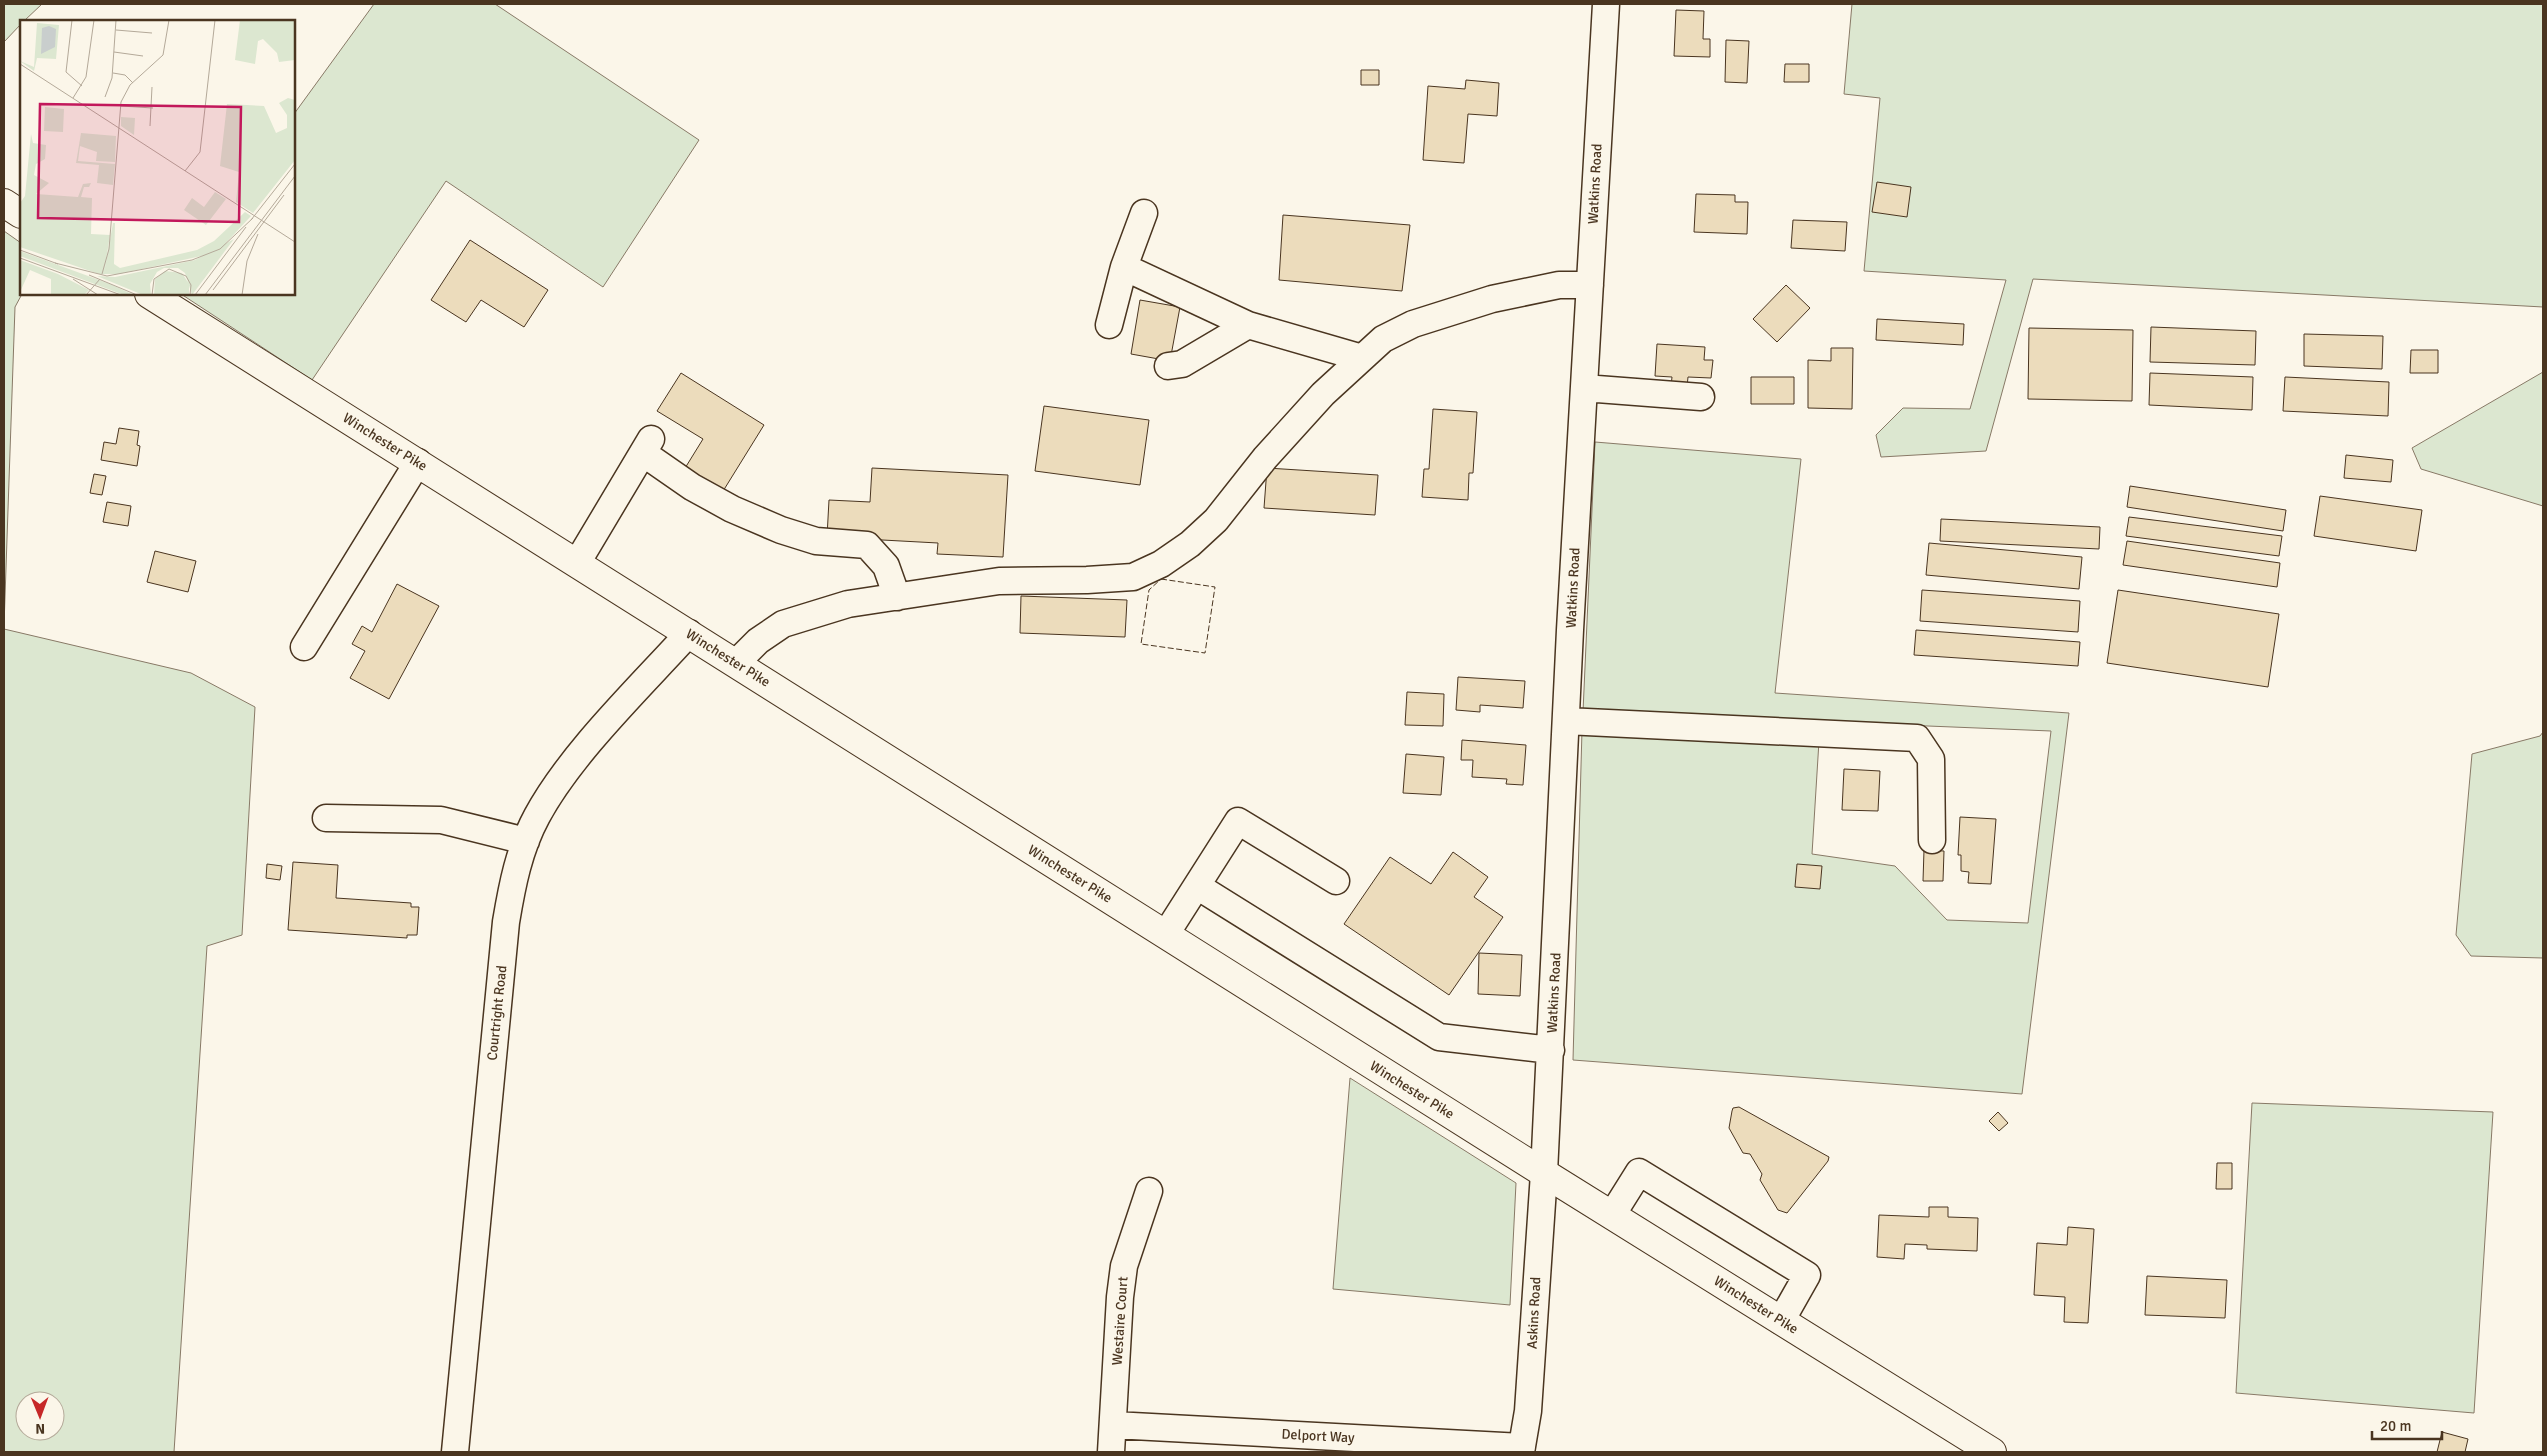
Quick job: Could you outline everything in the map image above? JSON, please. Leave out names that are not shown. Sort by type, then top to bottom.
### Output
[{"type":"main road","points":[[4,203],[20,213]]},
{"type":"main road","name":"Winchester Pike","points":[[151,295],[1544,1173],[1992,1452]]},
{"type":"street","name":"Watkins Road","points":[[1544,1173],[1566,720],[1606,4]]},
{"type":"street","points":[[1109,325],[1124,267],[1144,213]]},
{"type":"street","points":[[1124,267],[1248,325],[1362,358]]},
{"type":"street","points":[[736,663],[758,641],[783,624],[848,604],[999,581],[1087,580],[1133,577],[1161,564],[1190,544],[1216,520],[1265,458],[1323,394],[1383,339],[1422,321],[1492,299],[1559,285],[1590,285]]},
{"type":"street","points":[[1168,366],[1182,364],[1248,325]]},
{"type":"street","points":[[1584,388],[1701,397]]},
{"type":"street","points":[[577,562],[647,446],[692,487],[732,509],[781,530],[816,541],[867,545],[886,566],[897,597]]},
{"type":"street","points":[[304,647],[418,462]]},
{"type":"street","name":"Courtright Road","points":[[455,1452],[506,922],[513,883],[526,841],[536,818],[550,794],[589,743],[689,633]]},
{"type":"street","points":[[1566,720],[1917,738],[1931,759],[1932,840]]},
{"type":"street","points":[[326,818],[441,820],[526,841]]},
{"type":"street","points":[[1166,934],[1238,821],[1336,881]]},
{"type":"street","points":[[1197,886],[1439,1037],[1551,1050]]},
{"type":"street","points":[[1612,1215],[1639,1172],[1799,1269],[1807,1275],[1781,1321]]},
{"type":"street","name":"Askins Road","points":[[1521,1450],[1528,1411],[1544,1173]]},
{"type":"street","name":"Westaire Court","points":[[1111,1452],[1120,1297],[1124,1266],[1150,1191]]},
{"type":"street","name":"Delport Way","points":[[1114,1425],[1521,1450]]},
{"type":"green space","points":[[4,4],[42,4],[25,20],[20,20],[20,25],[4,42]]},
{"type":"green space","points":[[374,4],[495,4],[699,140],[603,287],[446,181],[312,380],[183,295],[295,295],[295,113]]},
{"type":"green space","points":[[1852,4],[2543,4],[2543,307],[2033,279],[1986,451],[1881,457],[1876,435],[1903,408],[1970,409],[2006,280],[1864,271],[1880,98],[1844,94]]},
{"type":"green space","points":[[4,231],[20,242],[21,295],[15,307],[4,626]]},
{"type":"green space","points":[[2543,372],[2543,506],[2421,469],[2412,448]]},
{"type":"green space","points":[[1595,442],[1801,459],[1775,693],[2069,713],[2022,1094],[1573,1060],[1582,730],[1819,741],[1812,854],[1895,866],[1947,920],[2028,923],[2051,731],[1583,712]]},
{"type":"green space","points":[[4,629],[191,673],[255,707],[242,935],[207,946],[174,1452],[4,1452]]},
{"type":"green space","points":[[2543,732],[2543,958],[2471,956],[2456,935],[2472,754],[2540,736]]},
{"type":"green space","points":[[1350,1078],[1516,1183],[1510,1305],[1333,1289]]},
{"type":"green space","points":[[2252,1103],[2493,1112],[2474,1413],[2236,1393]]},
{"type":"building","points":[[1676,10],[1704,11],[1703,39],[1710,39],[1710,57],[1674,56]]},
{"type":"building","points":[[1726,40],[1749,41],[1747,83],[1725,82]]},
{"type":"building","points":[[1785,64],[1809,64],[1809,82],[1784,82]]},
{"type":"building","points":[[1361,70],[1379,70],[1379,85],[1361,85]]},
{"type":"building","points":[[1466,80],[1499,83],[1497,116],[1468,114],[1464,163],[1423,160],[1428,86],[1465,89]]},
{"type":"building","points":[[1877,182],[1911,187],[1907,217],[1872,212]]},
{"type":"building","points":[[1696,194],[1735,195],[1735,202],[1748,202],[1747,234],[1694,232]]},
{"type":"building","points":[[1283,215],[1410,225],[1402,291],[1279,280]]},
{"type":"building","points":[[1793,220],[1847,222],[1845,251],[1791,248]]},
{"type":"building","points":[[470,240],[548,290],[524,327],[481,300],[466,322],[431,300]]},
{"type":"building","points":[[1786,285],[1810,308],[1777,342],[1753,319]]},
{"type":"building","points":[[1140,300],[1180,307],[1170,361],[1131,354]]},
{"type":"building","points":[[1877,319],[1964,324],[1963,345],[1876,340]]},
{"type":"building","points":[[2151,327],[2256,331],[2255,365],[2150,362]]},
{"type":"building","points":[[2029,328],[2133,330],[2132,401],[2028,399]]},
{"type":"building","points":[[2304,334],[2383,336],[2382,369],[2304,366]]},
{"type":"building","points":[[1657,344],[1705,347],[1704,360],[1713,360],[1711,378],[1688,377],[1687,387],[1671,386],[1672,377],[1655,376]]},
{"type":"building","points":[[1831,348],[1853,348],[1852,409],[1808,408],[1808,360],[1831,361]]},
{"type":"building","points":[[2411,350],[2438,350],[2438,373],[2410,373]]},
{"type":"building","points":[[681,373],[764,425],[720,496],[682,473],[703,439],[657,411]]},
{"type":"building","points":[[2150,373],[2253,377],[2252,410],[2149,405]]},
{"type":"building","points":[[1751,377],[1794,377],[1794,404],[1751,404]]},
{"type":"building","points":[[2285,377],[2389,382],[2388,416],[2283,411]]},
{"type":"building","points":[[1044,406],[1149,420],[1140,485],[1035,471]]},
{"type":"building","points":[[1433,409],[1477,412],[1473,473],[1469,473],[1468,500],[1422,497],[1424,469],[1429,469]]},
{"type":"building","points":[[119,428],[139,431],[137,445],[140,446],[137,466],[101,460],[104,442],[116,444]]},
{"type":"building","points":[[2346,455],[2393,460],[2391,482],[2344,478]]},
{"type":"building","points":[[872,468],[1008,475],[1003,557],[937,554],[938,543],[827,537],[829,500],[870,502]]},
{"type":"building","points":[[1267,468],[1378,475],[1375,515],[1264,508]]},
{"type":"building","points":[[94,474],[106,476],[102,495],[90,493]]},
{"type":"building","points":[[2130,486],[2286,510],[2283,531],[2127,507]]},
{"type":"building","points":[[2320,496],[2422,510],[2416,551],[2314,536]]},
{"type":"building","points":[[107,502],[131,506],[128,526],[103,522]]},
{"type":"building","points":[[2129,517],[2282,536],[2279,556],[2126,536]]},
{"type":"building","points":[[1941,519],[2100,527],[2099,549],[1940,541]]},
{"type":"building","points":[[2127,541],[2280,563],[2277,587],[2123,565]]},
{"type":"building","points":[[1929,543],[2082,557],[2079,589],[1926,575]]},
{"type":"building","points":[[155,551],[196,561],[188,592],[147,582]]},
{"type":"building","points":[[397,584],[439,606],[389,699],[350,678],[365,651],[352,644],[362,626],[372,632]]},
{"type":"building","points":[[1922,590],[2080,601],[2078,632],[1920,621]]},
{"type":"building","points":[[2118,590],[2279,614],[2268,687],[2107,663]]},
{"type":"building","points":[[1021,596],[1127,600],[1125,637],[1020,633]]},
{"type":"building","points":[[1916,630],[2080,642],[2078,666],[1914,655]]},
{"type":"building","points":[[1458,677],[1525,681],[1523,708],[1480,705],[1480,712],[1456,710]]},
{"type":"building","points":[[1407,692],[1444,694],[1443,726],[1405,725]]},
{"type":"building","points":[[1462,740],[1526,745],[1523,785],[1506,784],[1507,779],[1472,777],[1473,760],[1461,760]]},
{"type":"building","points":[[1406,754],[1444,757],[1441,795],[1403,793]]},
{"type":"building","points":[[1844,769],[1880,771],[1878,811],[1842,810]]},
{"type":"building","points":[[1960,817],[1996,819],[1991,884],[1968,883],[1969,872],[1961,871],[1961,855],[1958,855]]},
{"type":"building","points":[[1924,850],[1944,851],[1943,881],[1923,881]]},
{"type":"building","points":[[1453,852],[1488,877],[1474,897],[1503,917],[1449,995],[1344,924],[1390,857],[1431,884]]},
{"type":"building","points":[[293,862],[338,865],[336,898],[411,903],[411,907],[419,907],[417,935],[407,935],[407,938],[288,930]]},
{"type":"building","points":[[267,864],[282,866],[280,880],[266,878]]},
{"type":"building","points":[[1797,864],[1822,866],[1820,889],[1795,887]]},
{"type":"building","points":[[1479,953],[1522,955],[1520,996],[1478,994]]},
{"type":"building","points":[[1739,1107],[1829,1157],[1828,1161],[1787,1213],[1778,1210],[1760,1180],[1762,1174],[1750,1154],[1743,1153],[1729,1128],[1733,1108]]},
{"type":"building","points":[[1998,1112],[2008,1123],[1999,1131],[1989,1121]]},
{"type":"building","points":[[2217,1163],[2232,1163],[2232,1189],[2216,1189]]},
{"type":"building","points":[[1929,1207],[1948,1207],[1948,1217],[1978,1218],[1977,1251],[1927,1249],[1927,1245],[1905,1244],[1904,1259],[1877,1257],[1879,1215],[1929,1217]]},
{"type":"building","points":[[2068,1227],[2094,1229],[2088,1323],[2064,1322],[2065,1297],[2034,1295],[2037,1243],[2067,1245]]},
{"type":"building","points":[[2147,1276],[2227,1280],[2225,1318],[2145,1315]]},
{"type":"building","points":[[2442,1432],[2468,1439],[2465,1452],[2437,1452]]},
{"type":"fence","points":[[1161,579],[1215,587],[1205,653],[1141,644],[1149,590],[1161,579]]}]
